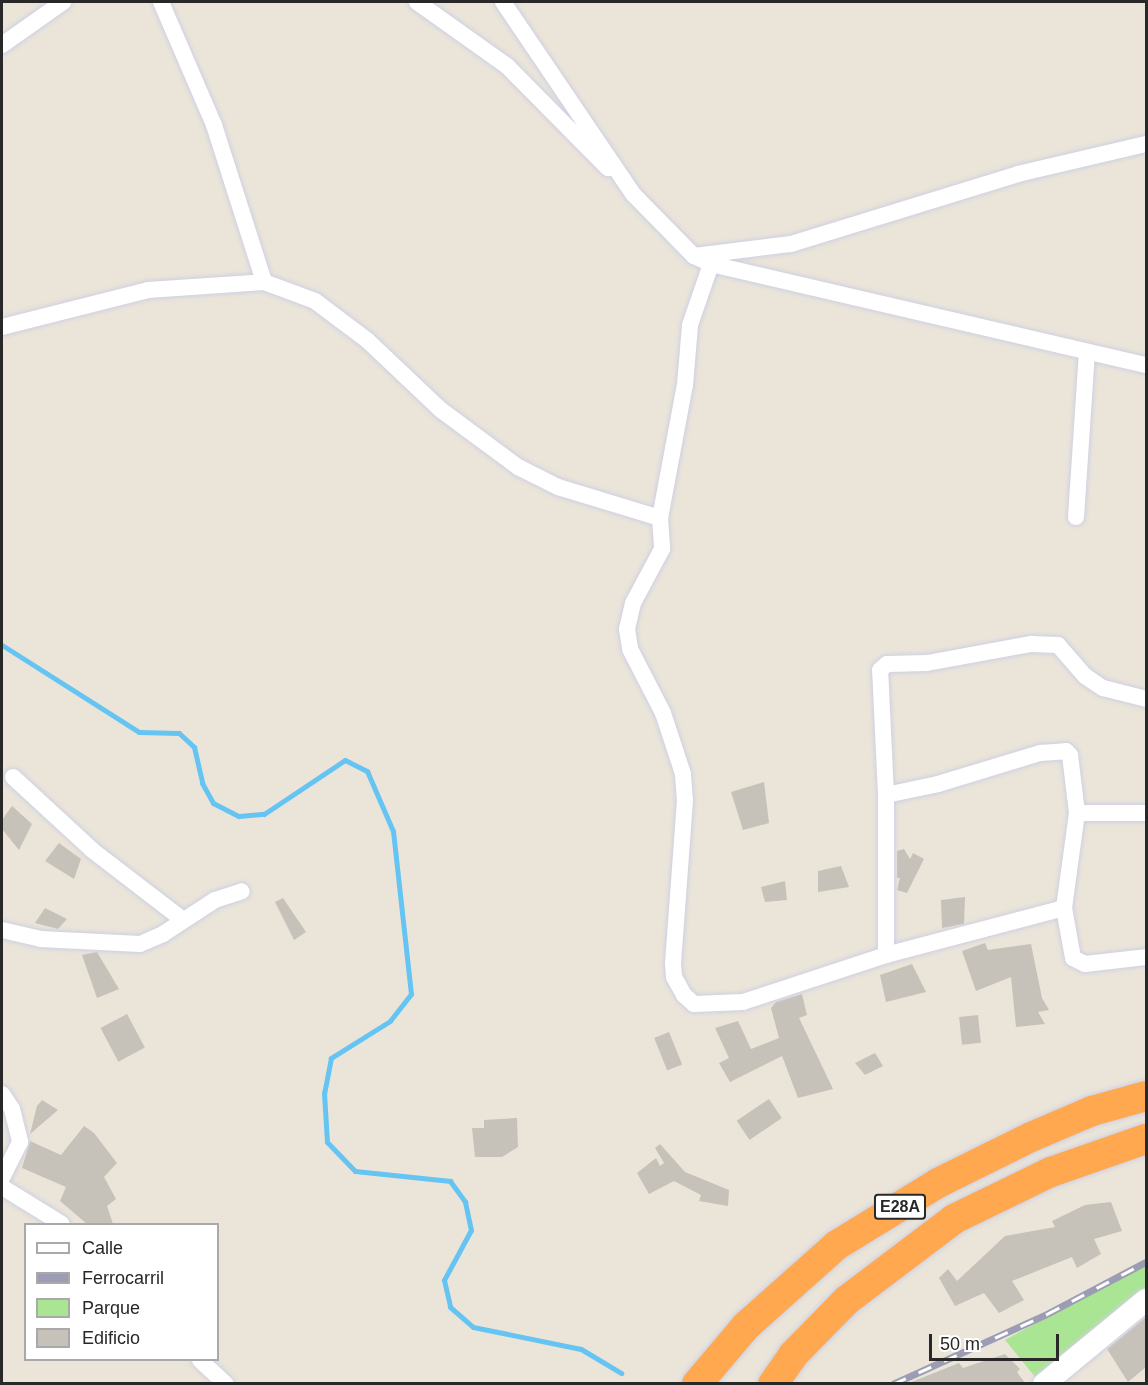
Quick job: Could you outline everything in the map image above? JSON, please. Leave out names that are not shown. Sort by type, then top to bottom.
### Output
[{"type":"highway","name":"E28A","points":[[697,1383],[746,1326],[837,1245],[938,1183],[1031,1137],[1092,1111],[1146,1096]]},
{"type":"highway","name":"E28A","points":[[773,1383],[793,1355],[847,1300],[954,1219],[1051,1172],[1146,1139]]},
{"type":"street","points":[[2,45],[63,2]]},
{"type":"street","points":[[161,2],[214,125],[264,282]]},
{"type":"street","points":[[417,2],[507,66],[694,256],[711,264],[1146,365]]},
{"type":"street","points":[[503,2],[633,194]]},
{"type":"street","points":[[694,256],[791,244],[1018,174],[1146,144]]},
{"type":"street","points":[[711,264],[690,325],[685,385],[660,518],[662,549],[633,603],[627,629],[630,649],[663,713],[683,774],[685,800],[674,977],[694,1004],[712,1006],[743,1002],[886,955],[1064,908]]},
{"type":"street","points":[[2,327],[148,290],[264,282],[315,301],[368,341],[441,410],[518,467],[558,487],[660,518]]},
{"type":"street","points":[[1076,517],[1087,352]]},
{"type":"street","points":[[886,955],[886,795],[880,670],[887,664],[927,663],[1031,644],[1058,645],[1085,676],[1103,688],[1146,699]]},
{"type":"street","points":[[886,795],[938,784],[981,769],[1056,750],[1071,755],[1077,813],[1064,908],[1077,963],[1146,957]]},
{"type":"street","points":[[13,777],[92,850],[182,919]]},
{"type":"street","points":[[1077,813],[1146,813]]},
{"type":"street","points":[[2,930],[40,939],[140,944],[163,934],[182,919],[215,900],[242,891]]},
{"type":"street","points":[[2,1094],[12,1109],[20,1142],[2,1179]]},
{"type":"street","points":[[2,1187],[60,1223]]},
{"type":"street","points":[[1044,1383],[1146,1300]]},
{"type":"street","points":[[202,1361],[226,1383]]},
{"type":"green space","points":[[1146,1263],[1146,1289],[1036,1378],[1005,1340]]},
{"type":"building","points":[[764,782],[769,823],[743,830],[731,792]]},
{"type":"building","points":[[12,806],[32,824],[19,850],[2,829],[2,820]]},
{"type":"building","points":[[59,843],[81,859],[74,879],[45,861]]},
{"type":"building","points":[[904,849],[910,859],[913,853],[924,859],[907,893],[897,890],[900,878],[897,878],[897,851]]},
{"type":"building","points":[[841,866],[849,887],[818,892],[818,871]]},
{"type":"building","points":[[785,881],[787,900],[765,902],[761,887]]},
{"type":"building","points":[[965,897],[964,924],[942,928],[941,900]]},
{"type":"building","points":[[283,898],[306,932],[294,940],[275,902]]},
{"type":"building","points":[[45,908],[67,919],[58,929],[35,923]]},
{"type":"building","points":[[985,943],[988,950],[1031,944],[1042,998],[1049,1010],[1038,1012],[1045,1024],[1016,1027],[1011,977],[976,991],[962,951]]},
{"type":"building","points":[[97,952],[119,989],[97,998],[82,955]]},
{"type":"building","points":[[912,964],[926,992],[886,1002],[880,975]]},
{"type":"building","points":[[802,994],[807,1015],[799,1018],[833,1089],[798,1098],[782,1056],[730,1082],[719,1063],[729,1058],[715,1028],[738,1021],[751,1049],[779,1038],[771,1008],[776,1002]]},
{"type":"building","points":[[127,1014],[145,1048],[118,1062],[101,1028]]},
{"type":"building","points":[[978,1015],[981,1043],[962,1045],[959,1017]]},
{"type":"building","points":[[669,1032],[682,1064],[667,1070],[654,1038]]},
{"type":"building","points":[[875,1053],[883,1066],[865,1075],[855,1063]]},
{"type":"building","points":[[769,1099],[782,1118],[750,1140],[737,1121]]},
{"type":"building","points":[[42,1100],[58,1110],[30,1134],[37,1106]]},
{"type":"building","points":[[517,1118],[518,1147],[502,1157],[475,1157],[472,1128],[484,1128],[484,1120]]},
{"type":"building","points":[[84,1126],[94,1133],[117,1163],[104,1177],[116,1199],[107,1206],[113,1223],[86,1223],[60,1201],[66,1187],[22,1168],[30,1141],[61,1155]]},
{"type":"building","points":[[660,1144],[685,1172],[729,1190],[728,1206],[699,1201],[701,1195],[674,1181],[649,1194],[637,1173],[656,1158],[660,1166],[664,1163],[655,1148]]},
{"type":"building","points":[[1111,1202],[1122,1231],[1094,1239],[1101,1254],[1077,1268],[1072,1257],[1012,1281],[1024,1300],[999,1313],[984,1293],[955,1306],[939,1278],[948,1269],[957,1281],[1005,1236],[1055,1227],[1052,1221],[1085,1205]]},
{"type":"building","points":[[1146,1317],[1146,1367],[1128,1382],[1107,1349]]},
{"type":"building","points":[[1005,1354],[1020,1369],[1017,1372],[1025,1383],[909,1383],[959,1363],[963,1368]]},
{"type":"waterway","points":[[2,645],[139,732],[179,733],[194,747],[202,783],[213,803],[239,816],[264,814],[345,760],[367,771],[393,831],[411,994],[390,1021],[331,1058],[324,1093],[327,1142],[355,1171],[450,1181],[465,1202],[471,1230],[444,1280],[450,1307],[473,1327],[581,1349],[621,1373]]},
{"type":"railway","points":[[893,1384],[1047,1314],[1146,1262]]}]
